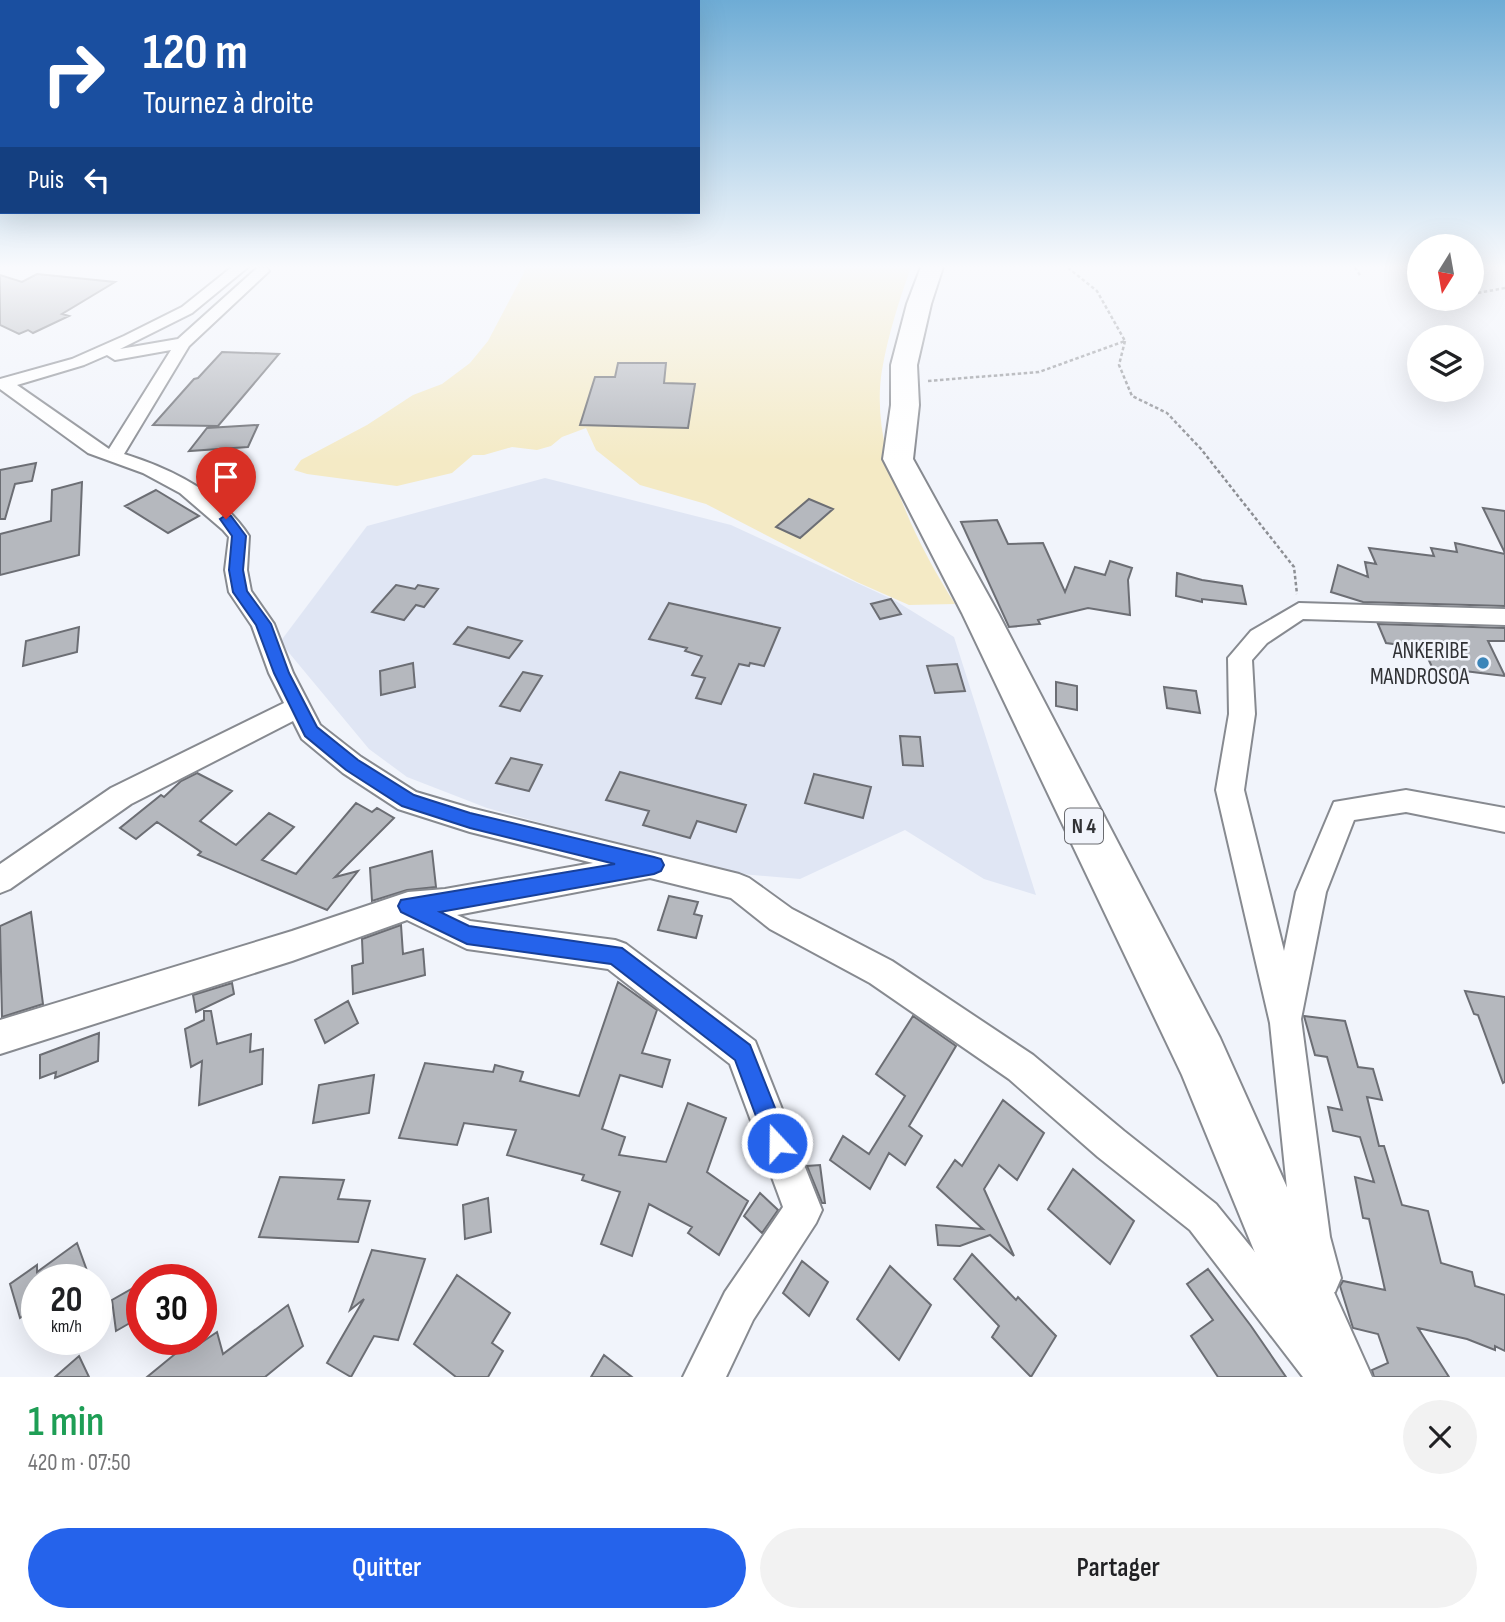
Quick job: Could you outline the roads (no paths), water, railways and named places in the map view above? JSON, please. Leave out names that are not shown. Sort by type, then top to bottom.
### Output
[{"type":"main road","name":"N 4","points":[[912,331],[904,365],[905,405],[898,459],[980,613],[1201,1057],[1339,1377]]},
{"type":"street","points":[[78,362],[142,331]]},
{"type":"street","points":[[113,457],[183,343],[196,331]]},
{"type":"street","points":[[2,384],[78,362],[183,343]]},
{"type":"street","points":[[2,384],[19,392],[95,449],[150,469],[192,493],[226,519],[239,536],[236,570],[240,592],[263,624],[281,673],[311,732],[352,765],[408,801],[470,820],[739,887],[781,919],[881,972],[1021,1067],[1111,1144],[1203,1217],[1329,1377]]},
{"type":"street","points":[[1345,1377],[1311,1237],[1286,1023],[1230,790],[1242,714],[1240,658],[1259,637],[1299,611],[1505,617]]},
{"type":"street","points":[[0,880],[121,796],[299,707]]},
{"type":"street","points":[[1286,1023],[1311,892],[1344,810],[1406,802],[1505,820]]},
{"type":"street","points":[[0,1037],[292,946],[408,906],[445,902],[654,865]]},
{"type":"street","points":[[408,906],[467,935],[615,955],[743,1053],[803,1210],[739,1306],[704,1377]]},
{"type":"place","name":"ANKERIBE MANDROSOA","points":[[1483,663]]}]
